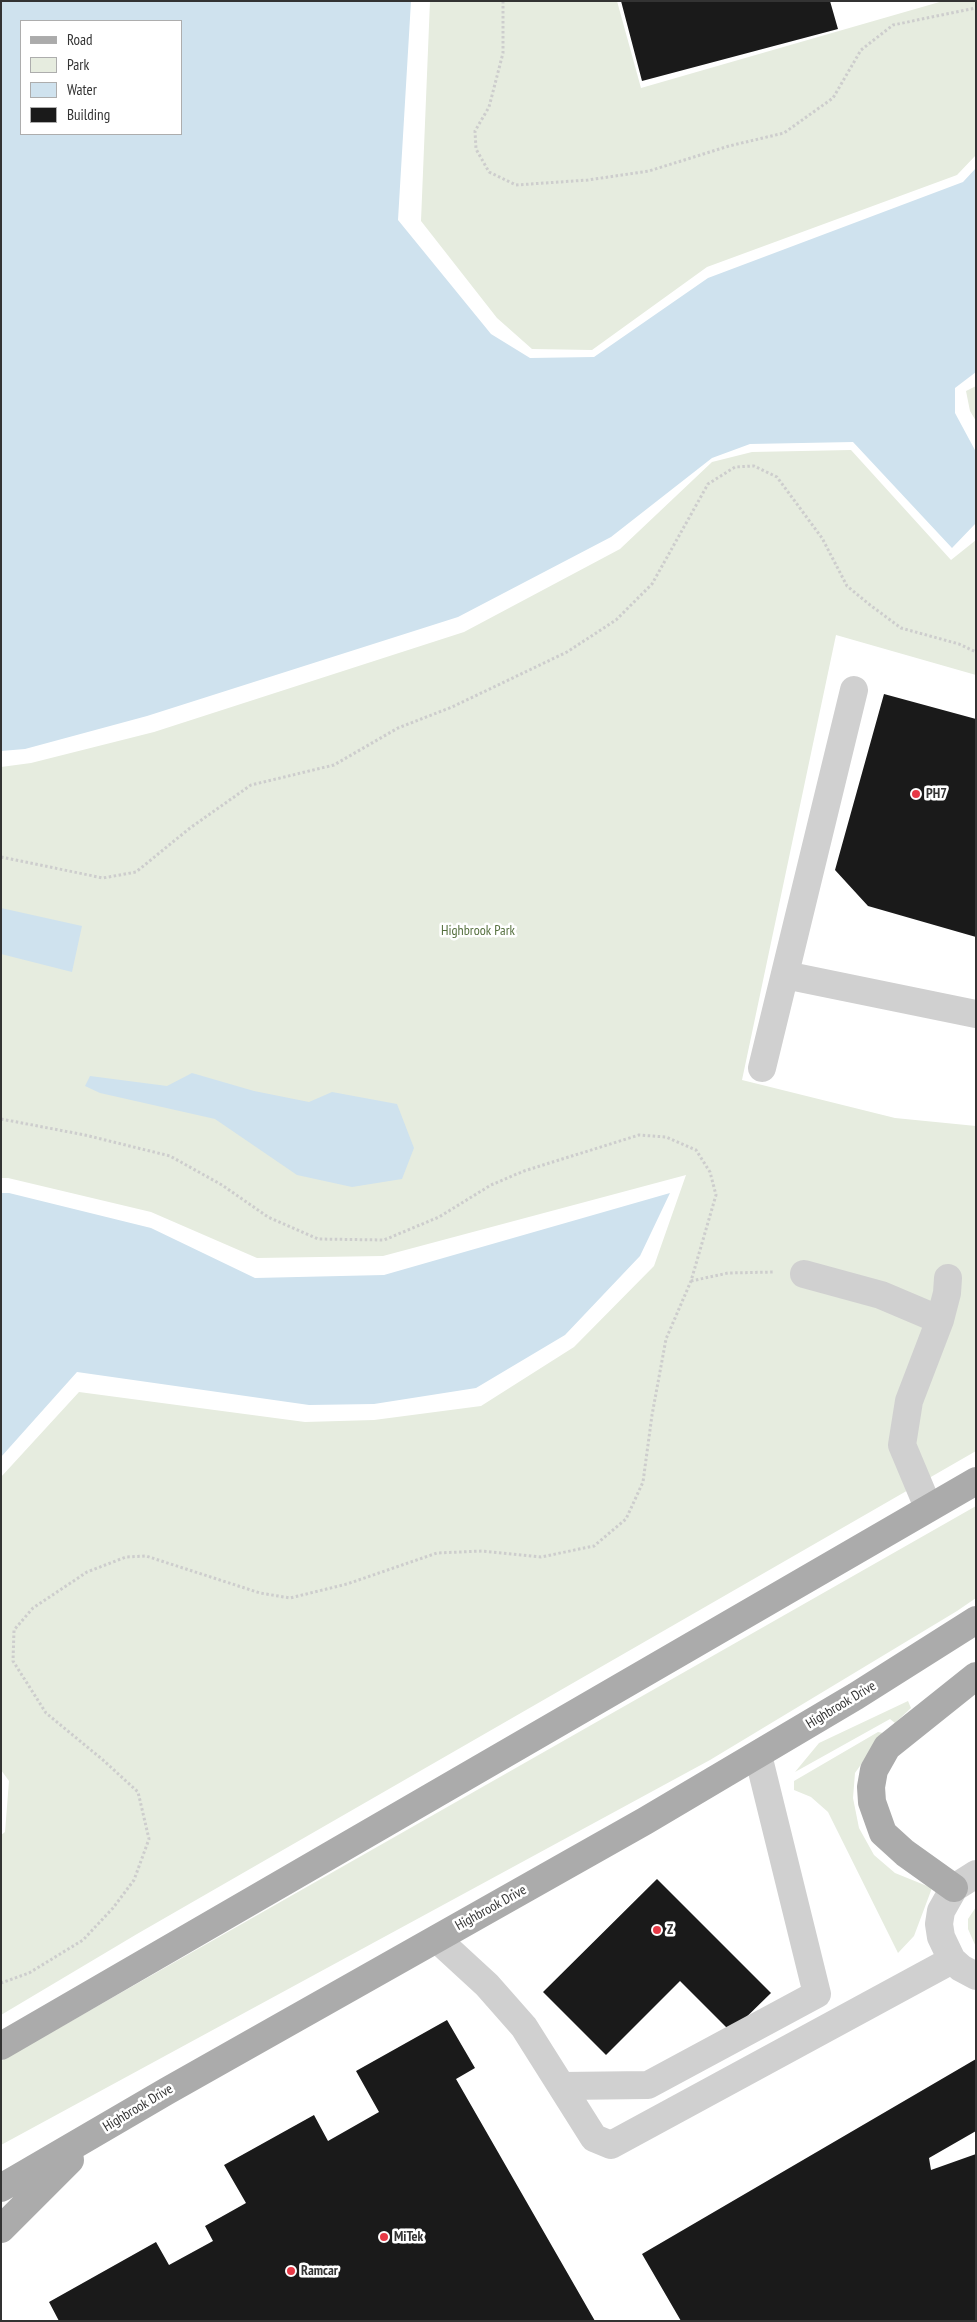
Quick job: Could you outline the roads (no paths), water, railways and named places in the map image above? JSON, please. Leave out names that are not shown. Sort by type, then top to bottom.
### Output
[{"type":"main road","points":[[1,2046],[976,1481]]},
{"type":"main road","name":"Highbrook Drive","points":[[1,2188],[758,1754],[856,1696],[976,1620]]},
{"type":"main road","points":[[965,1881],[905,1853],[883,1833],[872,1802],[871,1787],[874,1770],[886,1746],[976,1676]]},
{"type":"main road","points":[[1,2229],[97,2132]]},
{"type":"street","points":[[762,1068],[854,690]]},
{"type":"street","points":[[785,975],[976,1014]]},
{"type":"street","points":[[804,1274],[881,1295],[940,1320]]},
{"type":"street","points":[[928,1508],[902,1445],[910,1401],[940,1320],[947,1293],[948,1278]]},
{"type":"street","points":[[758,1754],[817,1994],[834,2024]]},
{"type":"street","points":[[965,1881],[941,1911],[939,1924],[945,1950],[952,1960],[961,1968],[976,1976]]},
{"type":"street","points":[[437,1939],[487,1985],[524,2027],[594,2138],[611,2145],[952,1960]]},
{"type":"street","points":[[562,2086],[648,2085],[817,1994]]},
{"type":"water","points":[[1,1],[411,1],[398,220],[491,334],[530,358],[594,357],[708,278],[963,182],[976,168],[976,372],[955,388],[955,413],[976,452],[976,523],[952,548],[853,442],[750,444],[712,458],[611,537],[458,617],[147,716],[25,749],[1,751]]},
{"type":"water","points":[[1,908],[82,926],[72,972],[1,954]]},
{"type":"water","points":[[192,1073],[254,1091],[309,1102],[332,1092],[397,1104],[414,1148],[402,1179],[352,1187],[297,1175],[215,1119],[100,1093],[85,1086],[90,1076],[167,1086]]},
{"type":"water","points":[[1,1193],[9,1193],[151,1228],[255,1278],[384,1275],[670,1193],[640,1256],[565,1335],[476,1388],[374,1404],[309,1405],[77,1372],[1,1457]]},
{"type":"place","name":"PH7","points":[[916,794]]},
{"type":"place","name":"Z","points":[[657,1930]]},
{"type":"place","name":"MiTek","points":[[384,2237]]},
{"type":"place","name":"Ramcar","points":[[291,2271]]},
{"type":"park label","name":"Highbrook Park","points":[[478,931]]}]
